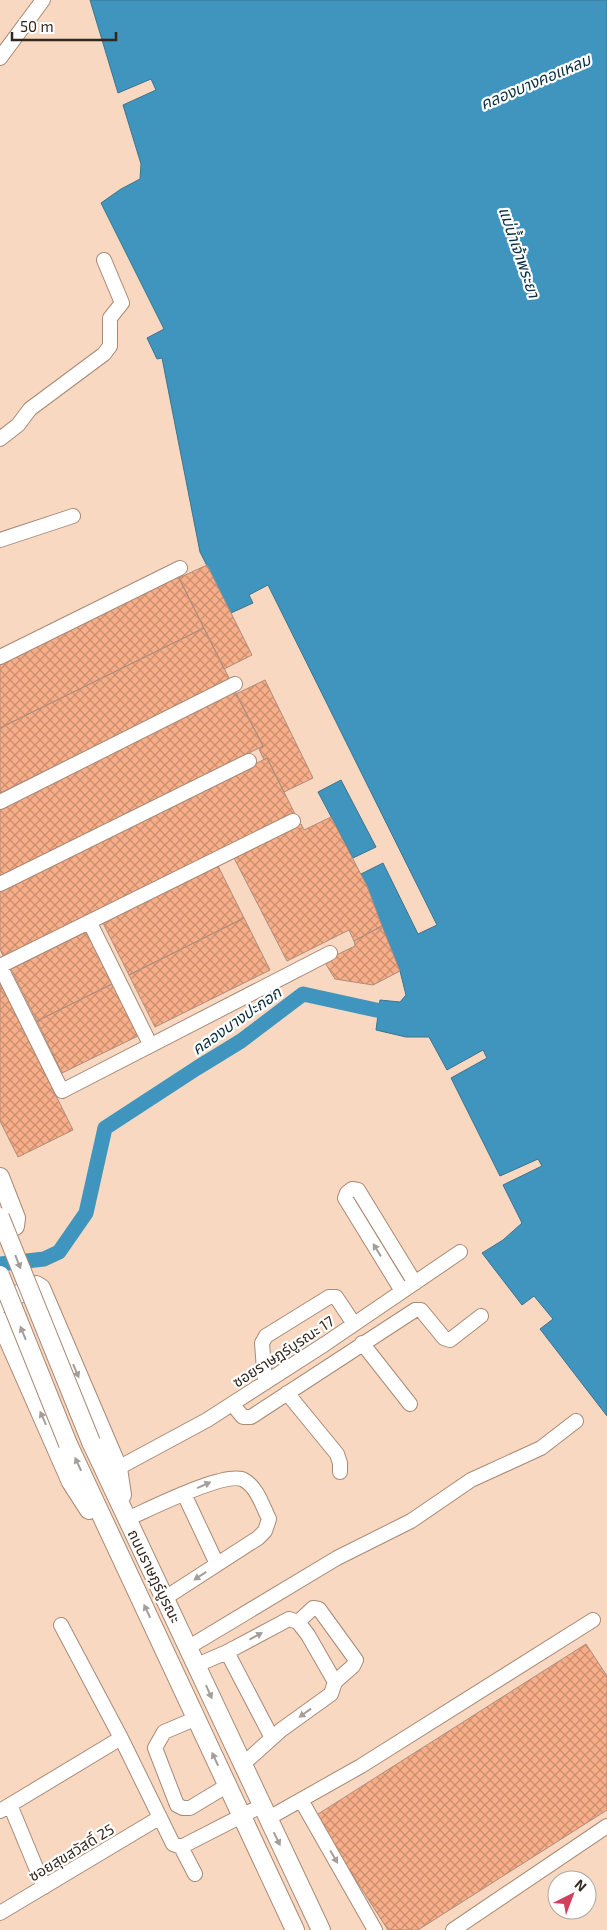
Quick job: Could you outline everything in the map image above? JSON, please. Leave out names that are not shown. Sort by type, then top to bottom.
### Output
[{"type":"main road","points":[[0,1177],[16,1218],[15,1226],[0,1233]]},
{"type":"main road","name":"ถนนราษฎร์บูรณะ","points":[[0,1217],[91,1442],[166,1598],[264,1813],[321,1930]]},
{"type":"main road","name":"ถนนราษฎร์บูรณะ","points":[[0,1276],[68,1444],[295,1930]]},
{"type":"main road","points":[[0,1304],[36,1285],[41,1288],[118,1468],[126,1516]]},
{"type":"main road","points":[[0,1321],[71,1482],[126,1567]]},
{"type":"street","points":[[0,58],[43,0]]},
{"type":"street","points":[[0,439],[18,425],[30,409],[104,354],[110,346],[110,318],[122,302],[104,260]]},
{"type":"street","points":[[0,540],[72,516]]},
{"type":"street","points":[[0,658],[180,568]]},
{"type":"street","points":[[0,802],[235,684]]},
{"type":"street","points":[[0,884],[249,760]]},
{"type":"street","points":[[293,821],[0,966],[62,1091],[330,953]]},
{"type":"street","points":[[90,923],[150,1044]]},
{"type":"street","points":[[402,1291],[345,1198],[352,1189],[358,1190],[415,1282]]},
{"type":"street","name":"ซอยราษฎร์บูรณะ 17","points":[[118,1468],[207,1420],[460,1252]]},
{"type":"street","points":[[265,1383],[262,1343],[266,1336],[329,1297],[336,1297],[354,1324]]},
{"type":"street","points":[[232,1404],[243,1417],[251,1417],[415,1310],[421,1310],[444,1338],[450,1340],[481,1316]]},
{"type":"street","points":[[362,1343],[410,1404]]},
{"type":"street","points":[[287,1393],[337,1454],[340,1472]]},
{"type":"street","points":[[189,1648],[337,1558],[410,1521],[471,1480],[541,1448],[576,1420]]},
{"type":"street","points":[[126,1516],[212,1482],[234,1478],[244,1480],[255,1492],[269,1519],[265,1530],[258,1538],[166,1598]]},
{"type":"street","points":[[184,1494],[218,1564]]},
{"type":"street","points":[[242,1765],[272,1738],[331,1694],[335,1682],[353,1666],[356,1660],[319,1609],[313,1608],[298,1622]]},
{"type":"street","points":[[197,1665],[227,1652],[289,1619],[298,1622],[308,1635],[335,1682]]},
{"type":"street","points":[[181,1847],[242,1816],[264,1813],[301,1800],[361,1766],[593,1620]]},
{"type":"street","points":[[61,1625],[121,1738],[159,1818],[173,1844],[181,1847],[195,1874]]},
{"type":"street","points":[[227,1652],[272,1738]]},
{"type":"street","points":[[197,1718],[164,1732],[155,1748],[177,1805],[183,1808],[190,1808],[228,1785]]},
{"type":"street","points":[[44,1887],[6,1811],[121,1738]]},
{"type":"street","points":[[301,1800],[375,1930]]},
{"type":"street","name":"ซอยสุขสวัสดิ์ 25","points":[[0,1913],[159,1818]]},
{"type":"street","points":[[453,1930],[607,1826]]},
{"type":"water","points":[[90,0],[607,0],[607,1416],[540,1329],[553,1319],[534,1296],[522,1305],[482,1253],[503,1240],[522,1223],[503,1185],[542,1166],[538,1159],[500,1176],[451,1078],[487,1058],[483,1050],[447,1070],[429,1037],[406,1037],[376,1030],[380,1000],[400,1002],[406,995],[400,971],[361,874],[383,863],[418,934],[437,925],[268,585],[249,595],[253,603],[231,613],[200,552],[162,358],[157,359],[147,338],[164,329],[101,203],[140,179],[141,164],[123,105],[156,90],[151,79],[118,93]]},
{"type":"water","points":[[341,780],[376,847],[353,858],[318,792]]},
{"type":"building","points":[[207,565],[252,655],[224,669],[179,578]]},
{"type":"building","points":[[178,576],[204,628],[0,728],[0,663]]},
{"type":"building","points":[[204,628],[230,680],[0,793],[0,728]]},
{"type":"building","points":[[265,680],[313,778],[284,792],[267,758],[264,760],[259,749],[263,746],[236,694]]},
{"type":"building","points":[[235,691],[263,746],[0,877],[0,807]]},
{"type":"building","points":[[267,758],[295,814],[4,958],[0,949],[0,891]]},
{"type":"building","points":[[331,817],[367,886],[382,926],[354,941],[349,930],[287,961],[234,858],[301,824],[304,830]]},
{"type":"building","points":[[218,866],[244,918],[129,975],[103,923]]},
{"type":"building","points":[[244,918],[270,970],[155,1027],[129,975]]},
{"type":"building","points":[[382,926],[400,971],[373,985],[335,979],[324,961],[355,946],[354,941]]},
{"type":"building","points":[[88,931],[114,983],[37,1021],[11,969]]},
{"type":"building","points":[[0,983],[73,1130],[18,1157],[0,1121]]},
{"type":"building","points":[[114,983],[140,1035],[62,1073],[37,1021]]},
{"type":"building","points":[[586,1644],[607,1676],[607,1810],[418,1930],[388,1930],[315,1816]]},
{"type":"waterway","name":"คลองบางปะกอก","points":[[0,1264],[44,1259],[59,1252],[86,1213],[105,1128],[241,1041],[303,994],[399,1015]]},
{"type":"water label","name":"คลองบางคอแหลม","points":[[535,81]]},
{"type":"water label","name":"แม่น้ำเจ้าพระยา","points":[[520,252]]}]
